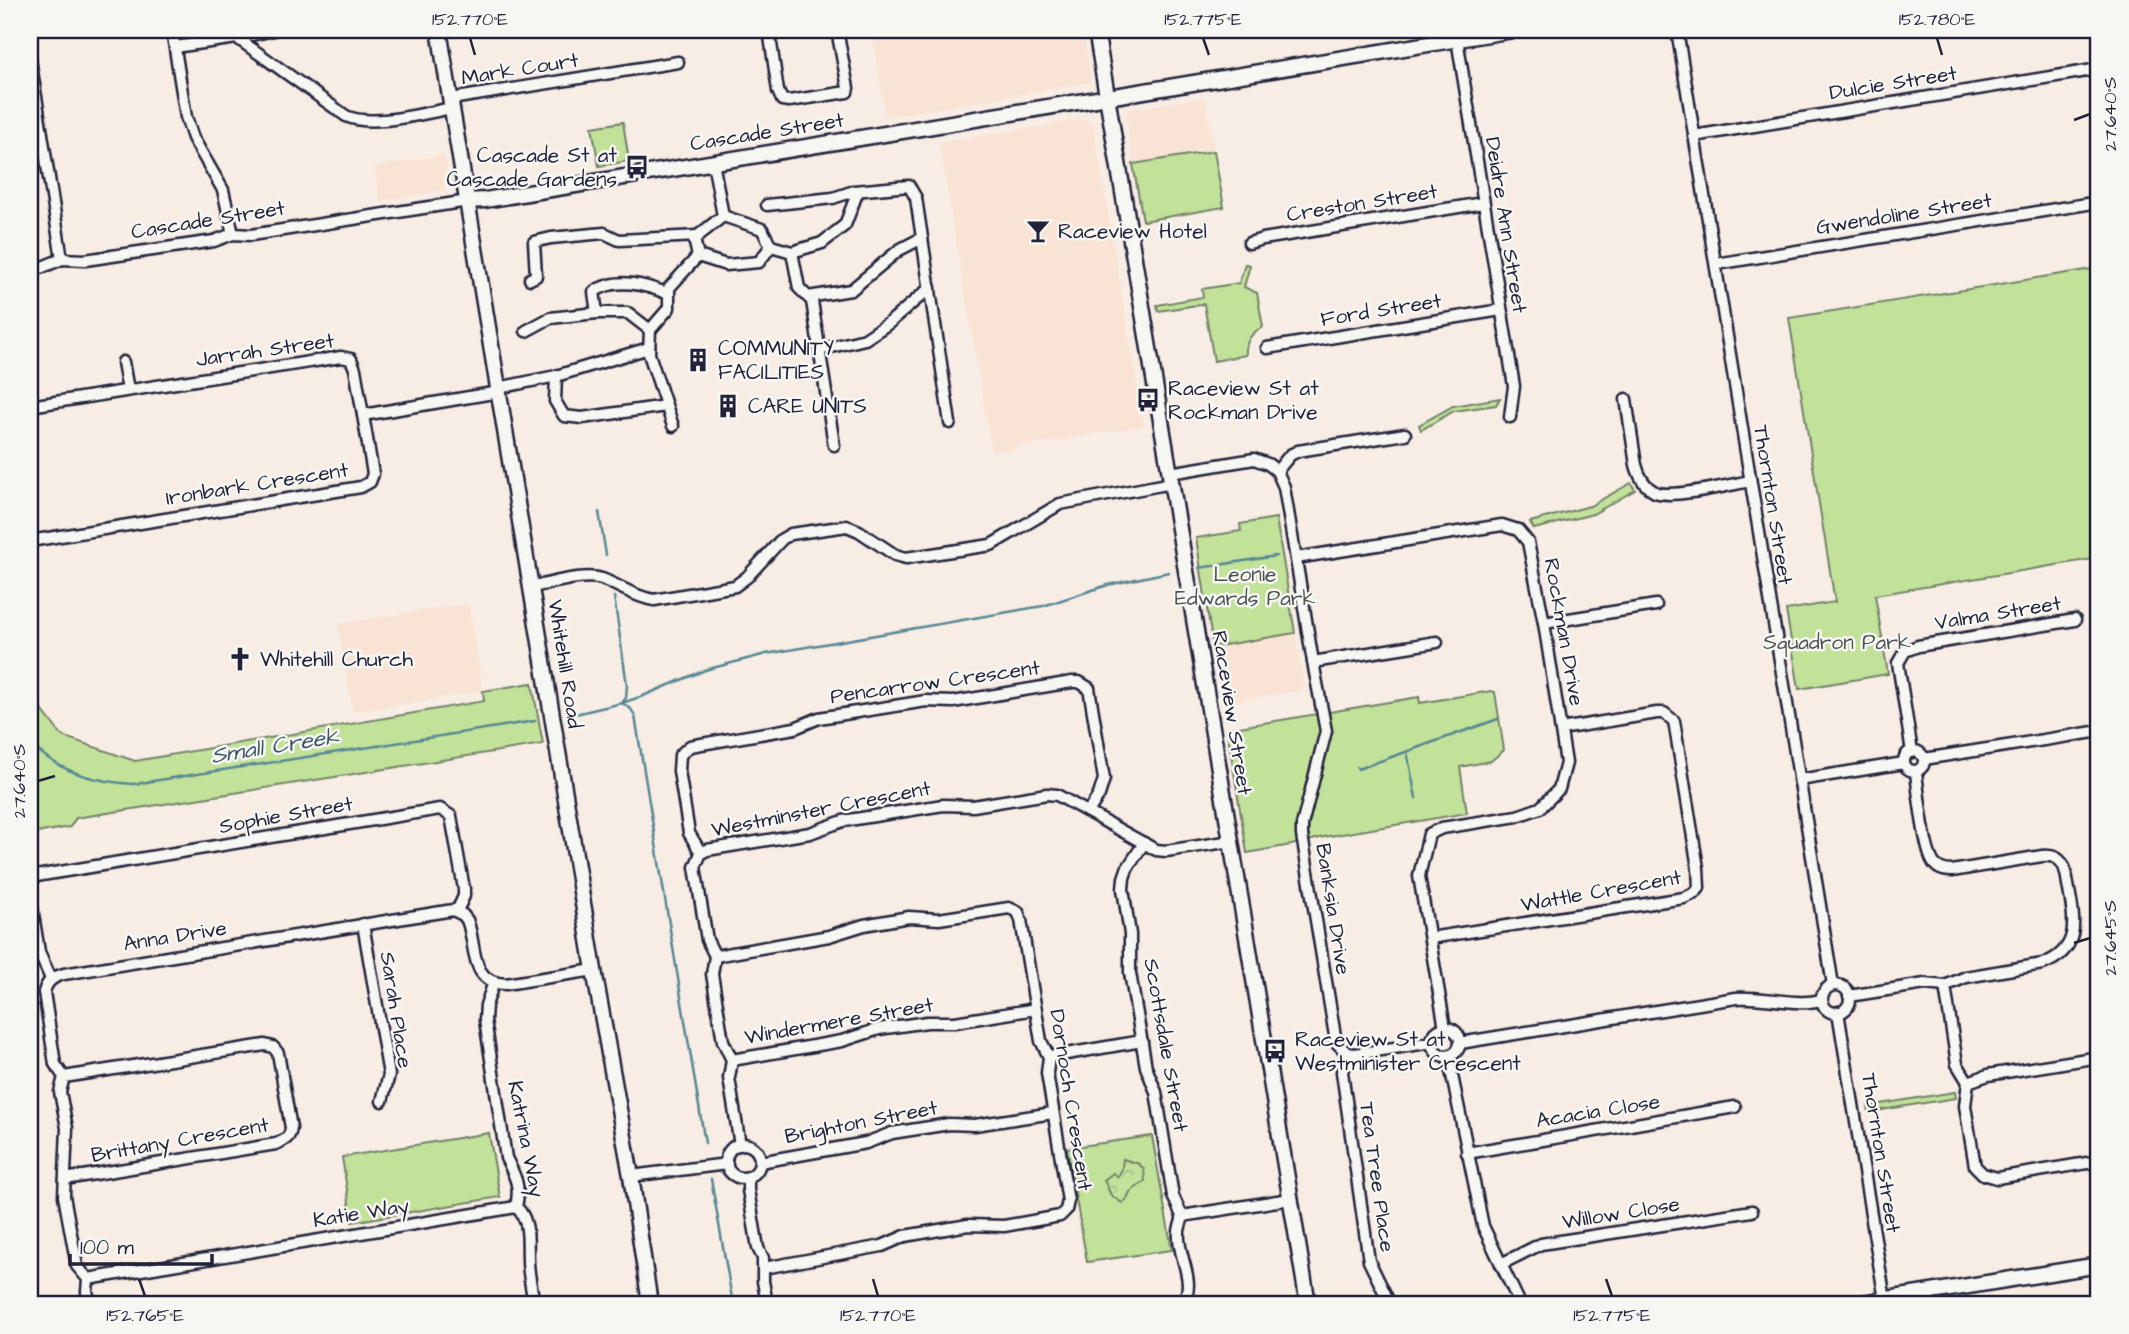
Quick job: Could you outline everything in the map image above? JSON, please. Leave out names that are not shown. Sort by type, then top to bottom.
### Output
[{"type":"street","points":[[172,30],[186,117],[193,138],[223,190],[233,234]]},
{"type":"street","points":[[175,47],[274,30]]},
{"type":"street","name":"Whitehill Road","points":[[439,30],[594,970],[631,1176],[650,1304]]},
{"type":"street","points":[[769,30],[778,90],[782,100],[789,101],[847,92],[837,30]]},
{"type":"street","name":"Raceview Street","points":[[1096,30],[1232,841],[1306,1304]]},
{"type":"street","name":"Cascade Street","points":[[30,269],[62,259],[85,260],[214,241],[233,234],[251,235],[485,200],[1513,30]]},
{"type":"street","name":"Thornton Street","points":[[1677,30],[1833,985]]},
{"type":"street","name":"Mark Court","points":[[237,38],[346,116],[356,121],[370,122],[678,62]]},
{"type":"street","name":"Deidre Ann Street","points":[[1457,39],[1514,386],[1510,417]]},
{"type":"street","points":[[30,59],[62,259]]},
{"type":"street","name":"Dulcie Street","points":[[1694,136],[2099,69]]},
{"type":"street","points":[[713,162],[723,216]]},
{"type":"street","points":[[767,205],[909,186],[916,198],[950,423]]},
{"type":"street","points":[[723,216],[762,229],[771,246],[792,252],[821,243],[845,225],[858,191]]},
{"type":"street","name":"Creston Street","points":[[1249,243],[1483,202]]},
{"type":"street","name":"Gwendoline Street","points":[[1716,264],[2099,202]]},
{"type":"street","points":[[698,256],[694,239],[723,216]]},
{"type":"street","points":[[530,279],[536,276],[534,242],[604,233],[619,240],[698,236]]},
{"type":"street","points":[[808,297],[851,290],[899,250],[922,238]]},
{"type":"street","points":[[698,256],[726,265],[759,262],[771,246]]},
{"type":"street","points":[[792,252],[799,288],[812,301],[834,445]]},
{"type":"street","points":[[673,426],[649,354],[650,330],[669,308],[669,288],[698,256]]},
{"type":"street","points":[[597,313],[594,292],[605,284],[646,285],[669,294]]},
{"type":"street","points":[[819,350],[865,339],[889,323],[930,288]]},
{"type":"street","name":"Ford Street","points":[[1267,348],[1501,310]]},
{"type":"street","points":[[526,331],[550,318],[597,313],[628,313],[650,330]]},
{"type":"street","points":[[363,415],[498,390],[649,348]]},
{"type":"street","name":"Jarrah Street","points":[[30,406],[341,357],[351,359],[355,369],[363,415]]},
{"type":"street","points":[[123,362],[128,390]]},
{"type":"street","points":[[556,376],[555,401],[564,416],[582,418],[666,406]]},
{"type":"street","points":[[1626,399],[1636,465],[1649,488],[1665,494],[1750,481]]},
{"type":"street","name":"Ironbark Crescent","points":[[30,541],[360,487],[370,482],[373,474],[363,415]]},
{"type":"street","points":[[1278,471],[1290,455],[1298,451],[1405,434]]},
{"type":"street","points":[[531,587],[590,577],[654,600],[735,586],[747,577],[782,539],[791,534],[847,526],[895,555],[906,558],[991,545],[1060,504],[1254,459],[1278,471],[1284,487],[1296,558]]},
{"type":"street","name":"Rockman Drive","points":[[1296,558],[1502,525],[1518,530],[1528,542],[1566,763],[1559,789],[1540,808],[1517,816],[1442,828],[1429,834],[1419,876],[1445,1028]]},
{"type":"street","name":"Banksia Drive","points":[[1296,558],[1326,731],[1302,825],[1302,835],[1336,1042],[1347,1052]]},
{"type":"street","points":[[1544,623],[1656,605]]},
{"type":"street","name":"Valma Street","points":[[1912,751],[1898,663],[1905,651],[1917,646],[2075,620]]},
{"type":"street","points":[[1312,662],[1437,642]]},
{"type":"street","name":"Pencarrow Crescent","points":[[701,853],[689,833],[678,771],[680,755],[690,746],[794,728],[819,718],[926,701],[953,702],[1072,682],[1079,682],[1089,688],[1104,779],[1099,795],[1088,813]]},
{"type":"street","name":"Wattle Crescent","points":[[1430,938],[1684,898],[1699,888],[1674,720],[1664,713],[1657,713],[1560,729]]},
{"type":"street","points":[[1924,759],[2094,732]]},
{"type":"street","points":[[1912,751],[1921,754],[1924,759],[1923,767],[1916,772],[1909,771],[1904,763],[1907,754],[1912,751]]},
{"type":"street","points":[[1799,780],[1904,763]]},
{"type":"street","points":[[1850,996],[1925,984],[1945,986],[1966,977],[2043,964],[2053,960],[2064,950],[2071,937],[2073,911],[2063,865],[2055,857],[2042,856],[1952,871],[1945,871],[1935,865],[1929,852],[1916,772]]},
{"type":"street","name":"Westminster Crescent","points":[[740,1145],[729,1078],[732,1060],[723,1041],[712,974],[715,956],[706,936],[695,867],[701,853],[810,833],[843,821],[943,805],[973,806],[1046,794],[1057,795],[1156,850],[1166,851],[1232,841]]},
{"type":"street","name":"Sophie Street","points":[[30,877],[440,809],[451,816],[464,889],[457,911]]},
{"type":"street","name":"Scottsdale Street","points":[[1144,843],[1127,869],[1123,889],[1130,934],[1130,973],[1146,1067],[1156,1092],[1173,1196],[1182,1216]]},
{"type":"street","points":[[30,895],[39,952],[51,979],[44,992],[55,1064],[64,1077],[60,1092],[66,1128],[64,1196],[77,1266],[88,1279],[90,1304]]},
{"type":"street","name":"Dornoch Crescent","points":[[715,956],[829,936],[864,925],[909,917],[939,919],[1009,908],[1018,912],[1021,920],[1041,1041],[1049,1056],[1046,1073],[1068,1201],[1066,1210],[1060,1216],[1004,1226],[968,1225],[905,1236],[882,1247],[764,1268]]},
{"type":"street","name":"Anna Drive","points":[[51,979],[64,974],[447,910],[457,911]]},
{"type":"street","points":[[457,911],[463,915],[469,926],[478,968],[494,982],[506,984],[594,970]]},
{"type":"street","name":"Sarah Place","points":[[363,924],[389,1075],[382,1101]]},
{"type":"street","name":"Katrina Way","points":[[494,982],[486,1005],[485,1020],[506,1158],[516,1177],[519,1193],[516,1207],[522,1212],[528,1234],[527,1261],[534,1304]]},
{"type":"street","points":[[1833,985],[1842,986],[1850,996],[1848,1005],[1838,1012],[1827,1010],[1822,999],[1824,992],[1833,985]]},
{"type":"street","points":[[1945,986],[1956,1064],[1968,1082],[1965,1106],[1973,1160],[1977,1169],[1997,1178],[2099,1161]]},
{"type":"street","points":[[1460,1043],[1736,998],[1756,997],[1807,1002],[1822,999]]},
{"type":"street","name":"Windermere Street","points":[[732,1060],[842,1041],[879,1029],[927,1022],[955,1022],[1037,1009]]},
{"type":"street","name":"Thornton Street","points":[[1838,1012],[1885,1300]]},
{"type":"street","points":[[1445,1028],[1454,1031],[1460,1043],[1456,1051],[1448,1056],[1439,1054],[1433,1042],[1435,1034],[1445,1028]]},
{"type":"street","points":[[1049,1056],[1142,1041]]},
{"type":"street","points":[[1347,1052],[1355,1054],[1433,1042]]},
{"type":"street","name":"Brittany Crescent","points":[[64,1077],[265,1045],[273,1047],[278,1053],[291,1128],[286,1140],[276,1144],[65,1179]]},
{"type":"street","name":"Tea Tree Place","points":[[1347,1052],[1342,1072],[1369,1261],[1390,1304]]},
{"type":"street","points":[[1448,1056],[1483,1226],[1520,1304]]},
{"type":"street","points":[[1968,1082],[1988,1075],[2097,1057]]},
{"type":"street","name":"Acacia Close","points":[[1467,1153],[1735,1107]]},
{"type":"street","name":"Brighton Street","points":[[760,1162],[866,1143],[892,1133],[949,1124],[975,1125],[1053,1113]]},
{"type":"street","points":[[740,1145],[749,1145],[758,1152],[760,1162],[756,1171],[748,1177],[737,1176],[727,1164],[730,1150],[740,1145]]},
{"type":"street","points":[[631,1176],[727,1164]]},
{"type":"street","points":[[748,1177],[758,1248],[763,1258],[767,1304]]},
{"type":"street","points":[[1181,1304],[1185,1299],[1188,1283],[1179,1232],[1182,1216],[1290,1199]]},
{"type":"street","name":"Katie Way","points":[[88,1279],[516,1207]]},
{"type":"street","name":"Willow Close","points":[[1501,1264],[1541,1244],[1752,1212]]},
{"type":"street","points":[[1857,1304],[2099,1265]]},
{"type":"shaded area","points":[[871,30],[1083,30],[1091,82],[886,117]]},
{"type":"shaded area","points":[[1205,97],[1214,151],[1133,164],[1126,116],[1128,112],[1132,109]]},
{"type":"shaded area","points":[[1086,119],[1093,123],[1144,426],[992,452],[939,142]]},
{"type":"shaded area","points":[[444,155],[449,182],[444,190],[380,201],[375,167]]},
{"type":"shaded area","points":[[468,603],[483,691],[353,712],[338,624]]},
{"type":"shaded area","points":[[1295,633],[1304,690],[1223,703],[1213,647]]},
{"type":"green space","points":[[623,122],[629,161],[599,166],[592,127]]},
{"type":"green space","points":[[1214,151],[1224,207],[1143,221],[1133,164]]},
{"type":"green space","points":[[1245,264],[1250,265],[1244,287],[1257,293],[1263,327],[1250,338],[1246,355],[1214,361],[1204,304],[1158,311],[1157,305],[1203,297],[1202,289],[1239,283]]},
{"type":"green space","name":"Squadron Park","points":[[2099,268],[2099,558],[1875,595],[1888,674],[1799,689],[1786,610],[1835,602],[1789,318]]},
{"type":"green space","points":[[1500,398],[1496,405],[1454,411],[1421,430],[1419,425],[1453,406]]},
{"type":"green space","points":[[1631,483],[1635,490],[1593,514],[1534,529],[1530,522],[1590,506]]},
{"type":"green space","name":"Leonie Edwards Park","points":[[1276,518],[1295,633],[1213,647],[1196,538],[1241,531],[1240,524]]},
{"type":"green space","points":[[532,683],[543,744],[76,818],[70,827],[30,834],[30,694],[62,736],[135,761],[484,701],[483,691]]},
{"type":"green space","points":[[1495,692],[1504,750],[1491,761],[1460,767],[1467,813],[1247,853],[1227,729],[1419,697],[1420,703]]},
{"type":"green space","points":[[1955,1092],[1956,1098],[1869,1112],[1868,1106]]},
{"type":"green space","points":[[489,1133],[500,1197],[352,1222],[342,1157]]},
{"type":"green space","points":[[1152,1136],[1172,1250],[1087,1262],[1067,1148]]},
{"type":"green space","points":[[1123,1159],[1139,1164],[1144,1169],[1145,1181],[1130,1192],[1122,1203],[1111,1195],[1104,1180],[1113,1173],[1118,1177]]},
{"type":"waterway","points":[[599,512],[606,555]]},
{"type":"waterway","points":[[1199,568],[1276,556]]},
{"type":"waterway","points":[[622,703],[705,670],[766,654],[1043,606],[1108,585],[1169,572]]},
{"type":"waterway","points":[[614,597],[627,685],[626,698],[622,703]]},
{"type":"waterway","name":"Small Creek","points":[[567,716],[622,703],[631,709],[635,716],[705,1143]]},
{"type":"waterway","points":[[1357,767],[1358,769],[1498,719]]},
{"type":"waterway","name":"Small Creek","points":[[30,742],[52,761],[77,774],[134,784],[535,721]]},
{"type":"waterway","points":[[1407,752],[1416,798]]},
{"type":"waterway","name":"Small Creek","points":[[711,1179],[733,1304]]},
{"type":"place","name":"Cascade St at Cascade Gardens","points":[[637,167]]},
{"type":"place","name":"Raceview Hotel","points":[[1038,231]]},
{"type":"place","name":"COMMUNITY FACILITIES","points":[[698,360]]},
{"type":"place","name":"Raceview St at Rockman Drive","points":[[1148,400]]},
{"type":"place","name":"CARE UNITS","points":[[728,406]]},
{"type":"place","name":"Whitehill Church","points":[[240,659]]},
{"type":"place","name":"Raceview St at Westminister Crescent","points":[[1275,1051]]}]
